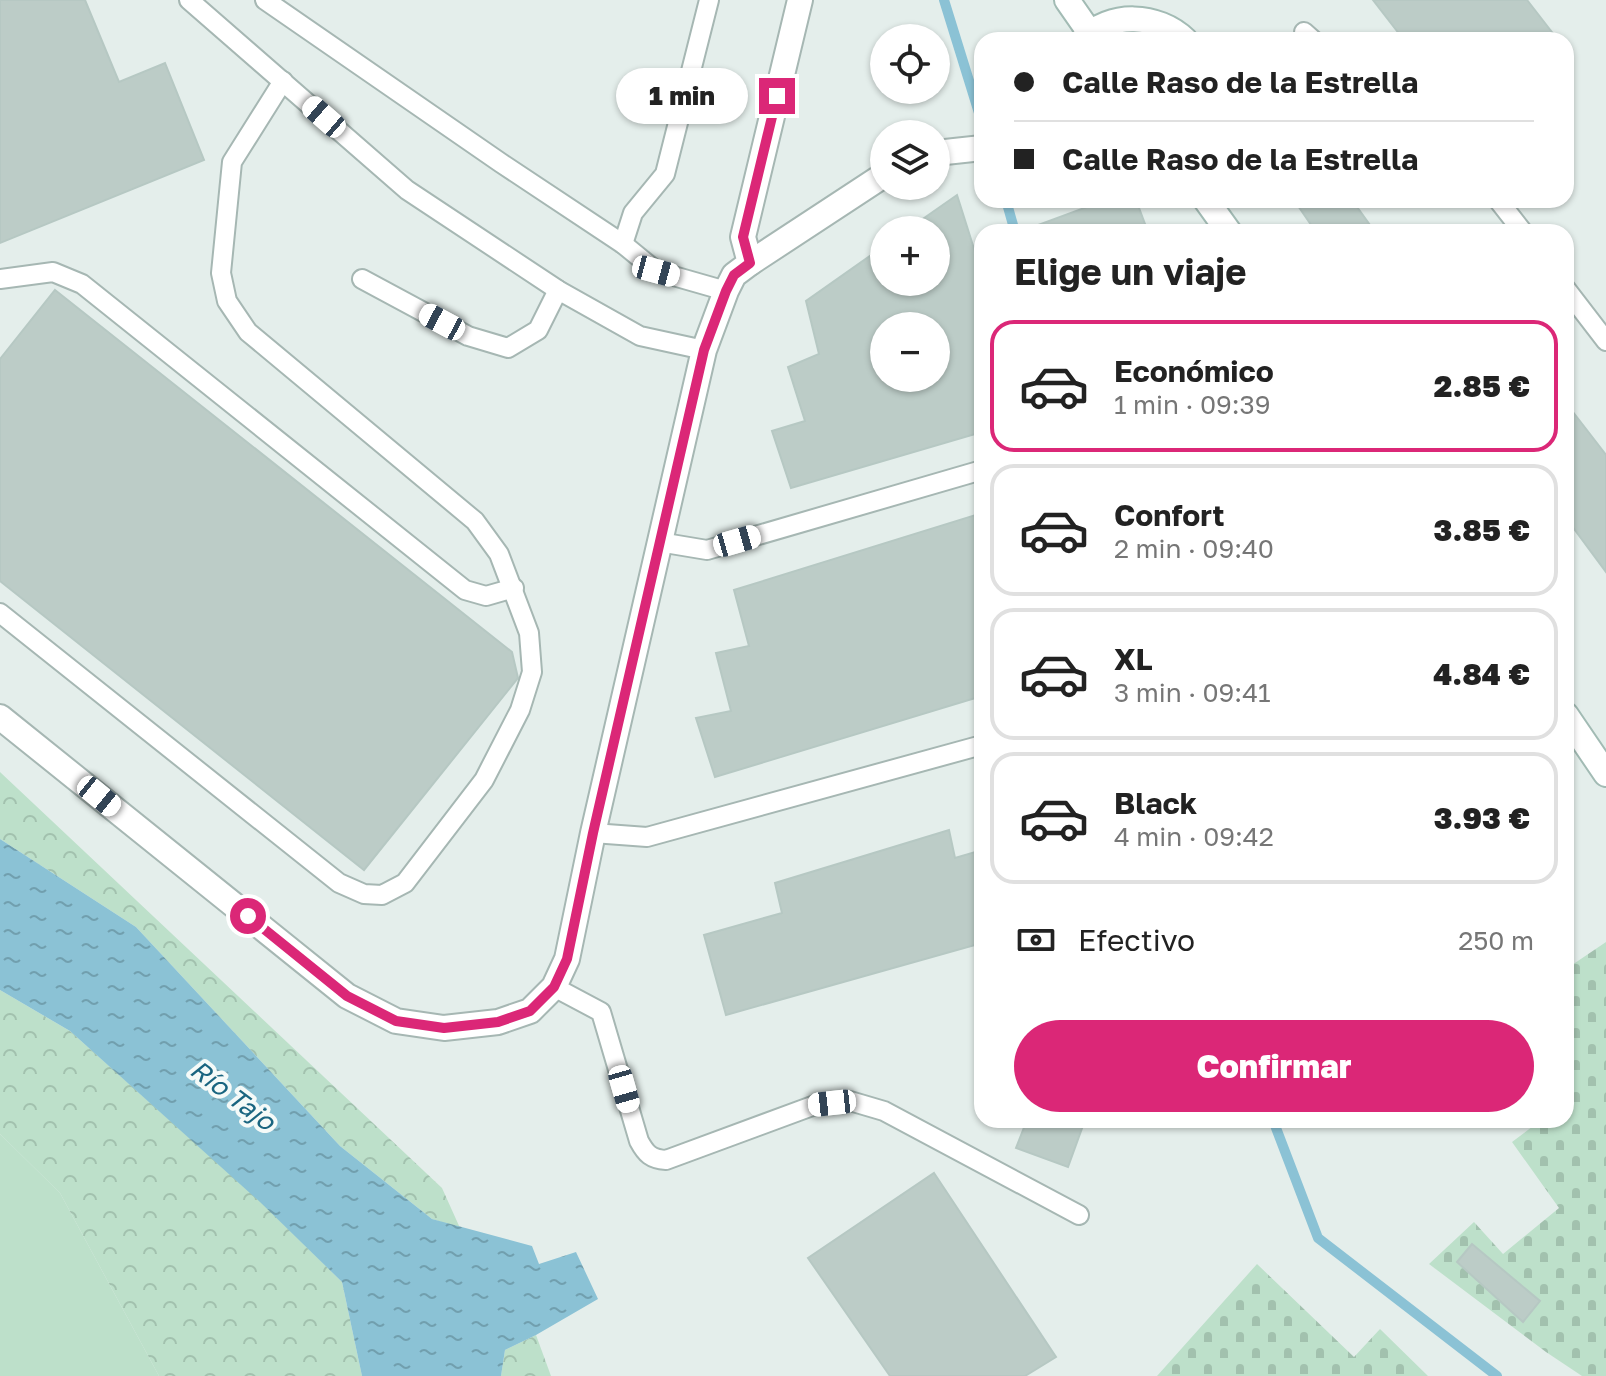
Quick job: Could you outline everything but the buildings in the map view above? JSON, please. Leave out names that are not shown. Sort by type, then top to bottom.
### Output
[{"type":"street","points":[[750,263],[743,237],[800,0]]},
{"type":"street","points":[[1067,0],[1084,32]]},
{"type":"street","points":[[1096,32],[1117,20],[1147,19],[1176,32]]},
{"type":"street","points":[[950,151],[974,149]]},
{"type":"street","points":[[0,717],[347,996],[396,1021],[444,1028],[498,1022],[530,1011],[554,987],[567,959],[704,350],[726,291],[734,275],[750,263],[870,184]]},
{"type":"street","points":[[1574,727],[1606,774]]},
{"type":"lane","points":[[189,0],[407,190],[558,290],[640,336],[704,350]]},
{"type":"lane","points":[[265,0],[623,244],[656,271],[726,291]]},
{"type":"lane","points":[[623,244],[633,213],[665,174],[709,0]]},
{"type":"lane","points":[[0,613],[339,883],[364,894],[382,895],[405,883],[484,780],[520,710],[532,672],[529,633],[499,554],[475,521],[248,332],[227,301],[221,273],[232,162],[283,81]]},
{"type":"lane","points":[[1504,208],[1517,224]]},
{"type":"lane","points":[[0,279],[53,272],[82,284],[465,590],[486,596],[514,588]]},
{"type":"lane","points":[[362,279],[468,336],[508,348],[538,330],[558,290]]},
{"type":"lane","points":[[1574,299],[1606,341]]},
{"type":"lane","points":[[659,542],[707,550],[974,472]]},
{"type":"lane","points":[[593,833],[647,837],[974,747]]},
{"type":"lane","points":[[554,987],[601,1012],[639,1141],[645,1152],[654,1159],[666,1160],[815,1105],[850,1101],[884,1111],[1079,1215]]},
{"type":"green space","points":[[0,772],[442,1188],[460,1228],[432,1219],[340,1146],[136,927],[0,839]]},
{"type":"green space","points":[[1606,942],[1606,1376],[1582,1376],[1429,1264],[1474,1222],[1503,1254],[1559,1208],[1512,1142],[1530,1128],[1574,1128],[1574,964]]},
{"type":"green space","points":[[0,990],[70,1031],[261,1202],[342,1282],[362,1376],[159,1376],[60,1193],[0,1134]]},
{"type":"green space","points":[[0,1134],[60,1193],[159,1376],[0,1376]]},
{"type":"green space","points":[[1257,1264],[1354,1357],[1380,1329],[1428,1376],[1157,1376]]},
{"type":"green space","points":[[536,1335],[551,1376],[501,1376],[505,1350]]},
{"type":"water","name":"Río Tajo","points":[[0,839],[136,927],[340,1146],[432,1219],[532,1246],[539,1264],[576,1252],[598,1299],[505,1350],[501,1376],[362,1376],[342,1282],[260,1202],[70,1031],[0,990]]},
{"type":"waterway","points":[[944,0],[974,97]]},
{"type":"waterway","points":[[1008,208],[1013,224]]},
{"type":"waterway","points":[[1276,1128],[1318,1238],[1497,1376]]},
{"type":"route","points":[[248,916],[347,996],[396,1021],[444,1028],[498,1022],[530,1011],[554,987],[567,959],[704,350],[734,275],[750,263],[743,237],[777,96]]}]
